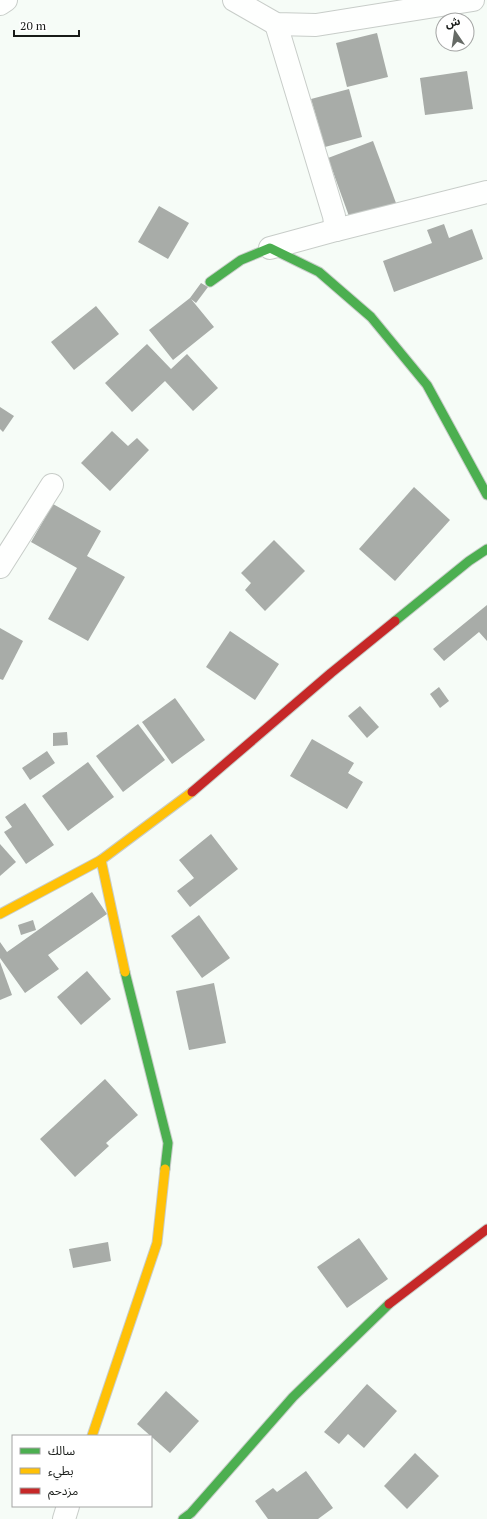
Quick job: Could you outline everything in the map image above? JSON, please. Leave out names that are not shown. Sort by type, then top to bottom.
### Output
[{"type":"street","points":[[0,4],[6,0]]},
{"type":"street","points":[[234,0],[276,24],[316,25],[473,0]]},
{"type":"street","points":[[276,24],[334,216],[336,230]]},
{"type":"street","points":[[210,282],[241,260],[270,248],[487,192]]},
{"type":"street","points":[[270,248],[319,272],[371,317],[426,385],[487,495]]},
{"type":"street","points":[[0,567],[52,485]]},
{"type":"street","points":[[0,914],[101,860],[181,802],[331,673],[469,561],[487,550]]},
{"type":"street","points":[[92,1435],[157,1243],[168,1143],[126,975],[101,860]]},
{"type":"street","points":[[183,1519],[191,1513],[294,1397],[386,1306],[487,1228]]},
{"type":"street","points":[[64,1519],[68,1507]]},
{"type":"building","points":[[377,33],[388,77],[347,87],[336,43]]},
{"type":"building","points":[[467,71],[473,109],[425,115],[420,78]]},
{"type":"building","points":[[349,89],[362,137],[325,147],[311,99]]},
{"type":"building","points":[[373,141],[396,203],[350,219],[328,158]]},
{"type":"building","points":[[159,206],[189,223],[168,259],[138,242]]},
{"type":"building","points":[[444,224],[449,238],[472,229],[483,259],[394,292],[383,261],[432,243],[427,230]]},
{"type":"building","points":[[201,283],[208,287],[196,303],[191,299],[214,327],[173,360],[149,330],[190,298]]},
{"type":"building","points":[[96,306],[119,334],[74,370],[51,342]]},
{"type":"building","points":[[147,344],[171,369],[187,354],[218,388],[193,411],[165,381],[132,412],[105,383]]},
{"type":"building","points":[[0,407],[14,416],[3,432],[0,429]]},
{"type":"building","points":[[112,431],[128,446],[137,438],[149,450],[110,491],[81,463]]},
{"type":"building","points":[[414,487],[450,520],[395,581],[359,549]]},
{"type":"building","points":[[53,504],[101,531],[87,556],[125,577],[88,641],[48,619],[77,568],[31,542]]},
{"type":"building","points":[[274,540],[305,571],[265,611],[245,590],[251,583],[241,573]]},
{"type":"building","points":[[487,605],[487,641],[479,632],[444,661],[433,649]]},
{"type":"building","points":[[0,628],[23,641],[3,680],[0,679]]},
{"type":"building","points":[[230,631],[279,664],[255,700],[206,667]]},
{"type":"building","points":[[439,687],[449,701],[440,708],[430,694]]},
{"type":"building","points":[[175,698],[205,740],[172,764],[142,722]]},
{"type":"building","points":[[360,706],[379,727],[367,738],[348,716]]},
{"type":"building","points":[[138,724],[165,760],[123,792],[96,756]]},
{"type":"building","points":[[67,732],[68,745],[53,746],[53,733]]},
{"type":"building","points":[[312,739],[354,763],[348,773],[363,782],[347,809],[290,776]]},
{"type":"building","points":[[47,751],[55,763],[30,780],[22,768]]},
{"type":"building","points":[[88,762],[114,797],[68,831],[42,796]]},
{"type":"building","points":[[25,803],[54,845],[26,864],[4,832],[12,827],[5,817]]},
{"type":"building","points":[[211,834],[238,869],[190,907],[177,891],[194,878],[179,860]]},
{"type":"building","points":[[0,844],[16,862],[0,876]]},
{"type":"building","points":[[92,892],[107,914],[48,955],[59,969],[25,993],[0,958],[0,942],[7,952]]},
{"type":"building","points":[[199,915],[230,958],[202,978],[171,936]]},
{"type":"building","points":[[33,920],[36,930],[21,935],[18,925]]},
{"type":"building","points":[[0,962],[12,995],[0,1000]]},
{"type":"building","points":[[87,971],[111,999],[81,1025],[57,997]]},
{"type":"building","points":[[214,983],[226,1043],[189,1050],[176,991]]},
{"type":"building","points":[[105,1079],[138,1115],[106,1143],[109,1146],[75,1177],[40,1139]]},
{"type":"building","points":[[359,1238],[388,1279],[347,1308],[317,1267]]},
{"type":"building","points":[[108,1242],[111,1261],[73,1268],[69,1249]]},
{"type":"building","points":[[367,1384],[397,1411],[364,1448],[348,1434],[339,1444],[324,1432]]},
{"type":"building","points":[[166,1391],[199,1421],[170,1453],[152,1437],[152,1435],[150,1435],[137,1424]]},
{"type":"building","points":[[415,1453],[439,1476],[407,1509],[384,1486]]},
{"type":"building","points":[[306,1471],[333,1508],[318,1519],[268,1519],[255,1501],[273,1488],[277,1492]]},
{"type":"traffic: fast","points":[[210,282],[241,260],[270,248],[319,272],[371,317],[427,385],[487,495]]},
{"type":"traffic: fast","points":[[395,621],[469,561],[487,549]]},
{"type":"traffic: fast","points":[[125,972],[168,1143],[165,1169]]},
{"type":"traffic: fast","points":[[183,1519],[191,1513],[293,1397],[389,1304]]},
{"type":"traffic: slow","points":[[0,914],[101,860],[192,792]]},
{"type":"traffic: slow","points":[[101,860],[125,972]]},
{"type":"traffic: slow","points":[[92,1435],[157,1243],[165,1169]]},
{"type":"traffic: jam","points":[[192,792],[331,673],[395,621]]},
{"type":"traffic: jam","points":[[389,1304],[487,1229]]}]
